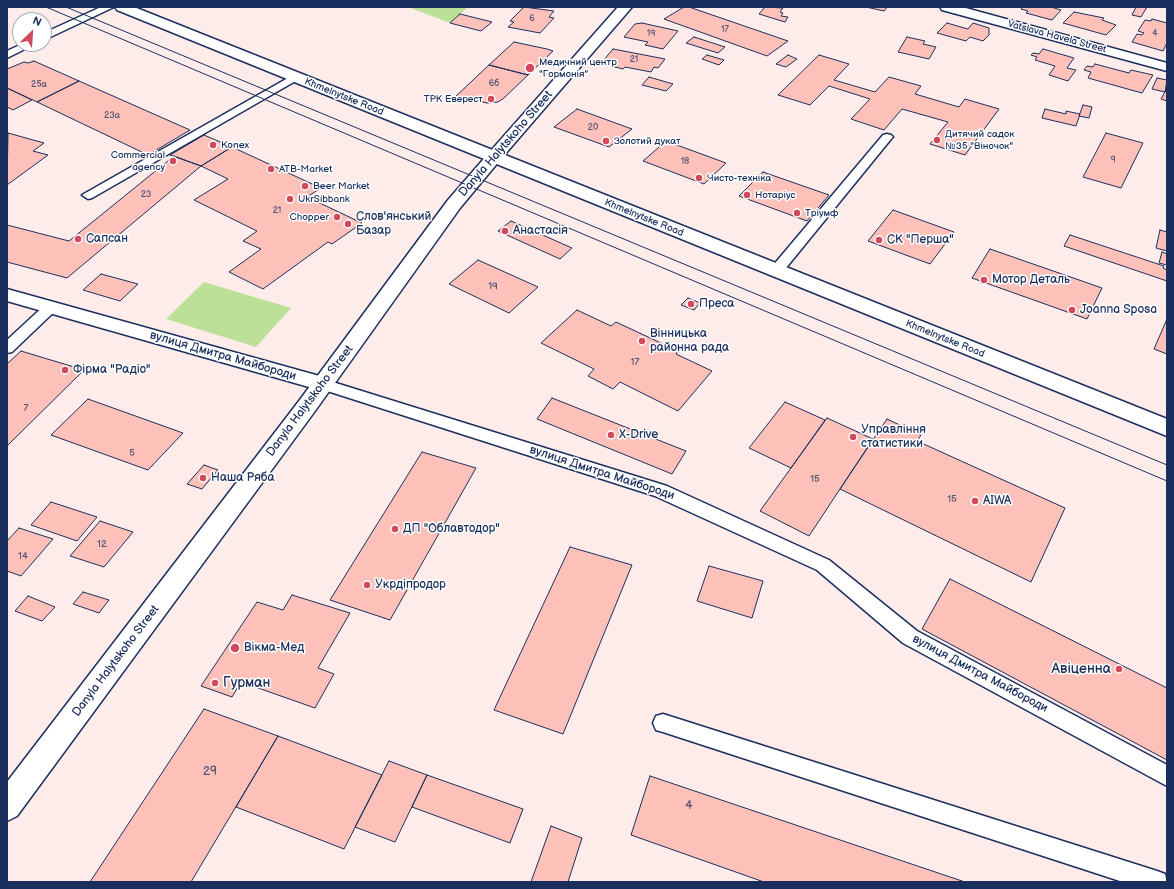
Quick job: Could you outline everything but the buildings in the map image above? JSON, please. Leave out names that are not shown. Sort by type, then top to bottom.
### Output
[{"type":"main road","name":"Khmelnytske Road","points":[[122,7],[1167,428]]},
{"type":"main road","name":"Danyla Halytskoho Street","points":[[7,806],[323,384],[454,204],[625,7]]},
{"type":"main road","name":"Vatslava Havela Street","points":[[947,7],[1167,67]]},
{"type":"main road","name":"вулиця Дмитра Майбороди","points":[[7,295],[323,384]]},
{"type":"lane","points":[[52,34],[109,7]]},
{"type":"lane","points":[[88,196],[295,77]]},
{"type":"lane","points":[[776,271],[887,137]]},
{"type":"lane","points":[[7,348],[51,307]]},
{"type":"lane","name":"вулиця Дмитра Майбороди","points":[[323,384],[661,491],[823,565],[910,637],[1167,776]]},
{"type":"lane","points":[[663,723],[1157,882]]},
{"type":"green space","points":[[408,7],[468,7],[450,23]]},
{"type":"green space","points":[[204,282],[291,308],[256,347],[166,319]]},
{"type":"tram line","points":[[46,7],[1167,481]]},
{"type":"tram line","points":[[66,7],[1167,465]]},
{"type":"place","name":"Медичний центр \"Гормонія\"","points":[[530,68]]},
{"type":"place","name":"ТРК Еверест","points":[[491,99]]},
{"type":"place","name":"Дитячий садок №35 \"Віночок\"","points":[[937,140]]},
{"type":"place","name":"Золотий дукат","points":[[606,141]]},
{"type":"place","name":"Konex","points":[[213,145]]},
{"type":"place","name":"Commercial agency","points":[[173,161]]},
{"type":"place","name":"ATB-Market","points":[[271,169]]},
{"type":"place","name":"Чисто-техніка","points":[[699,178]]},
{"type":"place","name":"Beer Market","points":[[305,186]]},
{"type":"place","name":"Нотаріус","points":[[747,195]]},
{"type":"place","name":"UkrSibbank","points":[[290,199]]},
{"type":"place","name":"Тріумф","points":[[797,213]]},
{"type":"place","name":"Chopper","points":[[337,217]]},
{"type":"place","name":"Слов'янський Базар","points":[[348,224]]},
{"type":"place","name":"Анастасія","points":[[505,231]]},
{"type":"place","name":"Сапсан","points":[[78,239]]},
{"type":"place","name":"СК \"Перша\"","points":[[879,240]]},
{"type":"place","name":"Мотор Деталь","points":[[984,280]]},
{"type":"place","name":"Преса","points":[[691,304]]},
{"type":"place","name":"Joanna Sposa","points":[[1072,310]]},
{"type":"place","name":"Вінницька районна рада","points":[[642,341]]},
{"type":"place","name":"Фірма \"Радіо\"","points":[[65,370]]},
{"type":"place","name":"X-Drive","points":[[611,435]]},
{"type":"place","name":"Управління статистики","points":[[853,437]]},
{"type":"place","name":"Наша Ряба","points":[[203,478]]},
{"type":"place","name":"AIWA","points":[[975,501]]},
{"type":"place","name":"ДП \"Облавтодор\"","points":[[395,529]]},
{"type":"place","name":"Укрдіпродор","points":[[367,585]]},
{"type":"place","name":"Вікма-Мед","points":[[235,648]]},
{"type":"place","name":"Авіценна","points":[[1119,669]]},
{"type":"place","name":"Гурман","points":[[215,683]]}]
